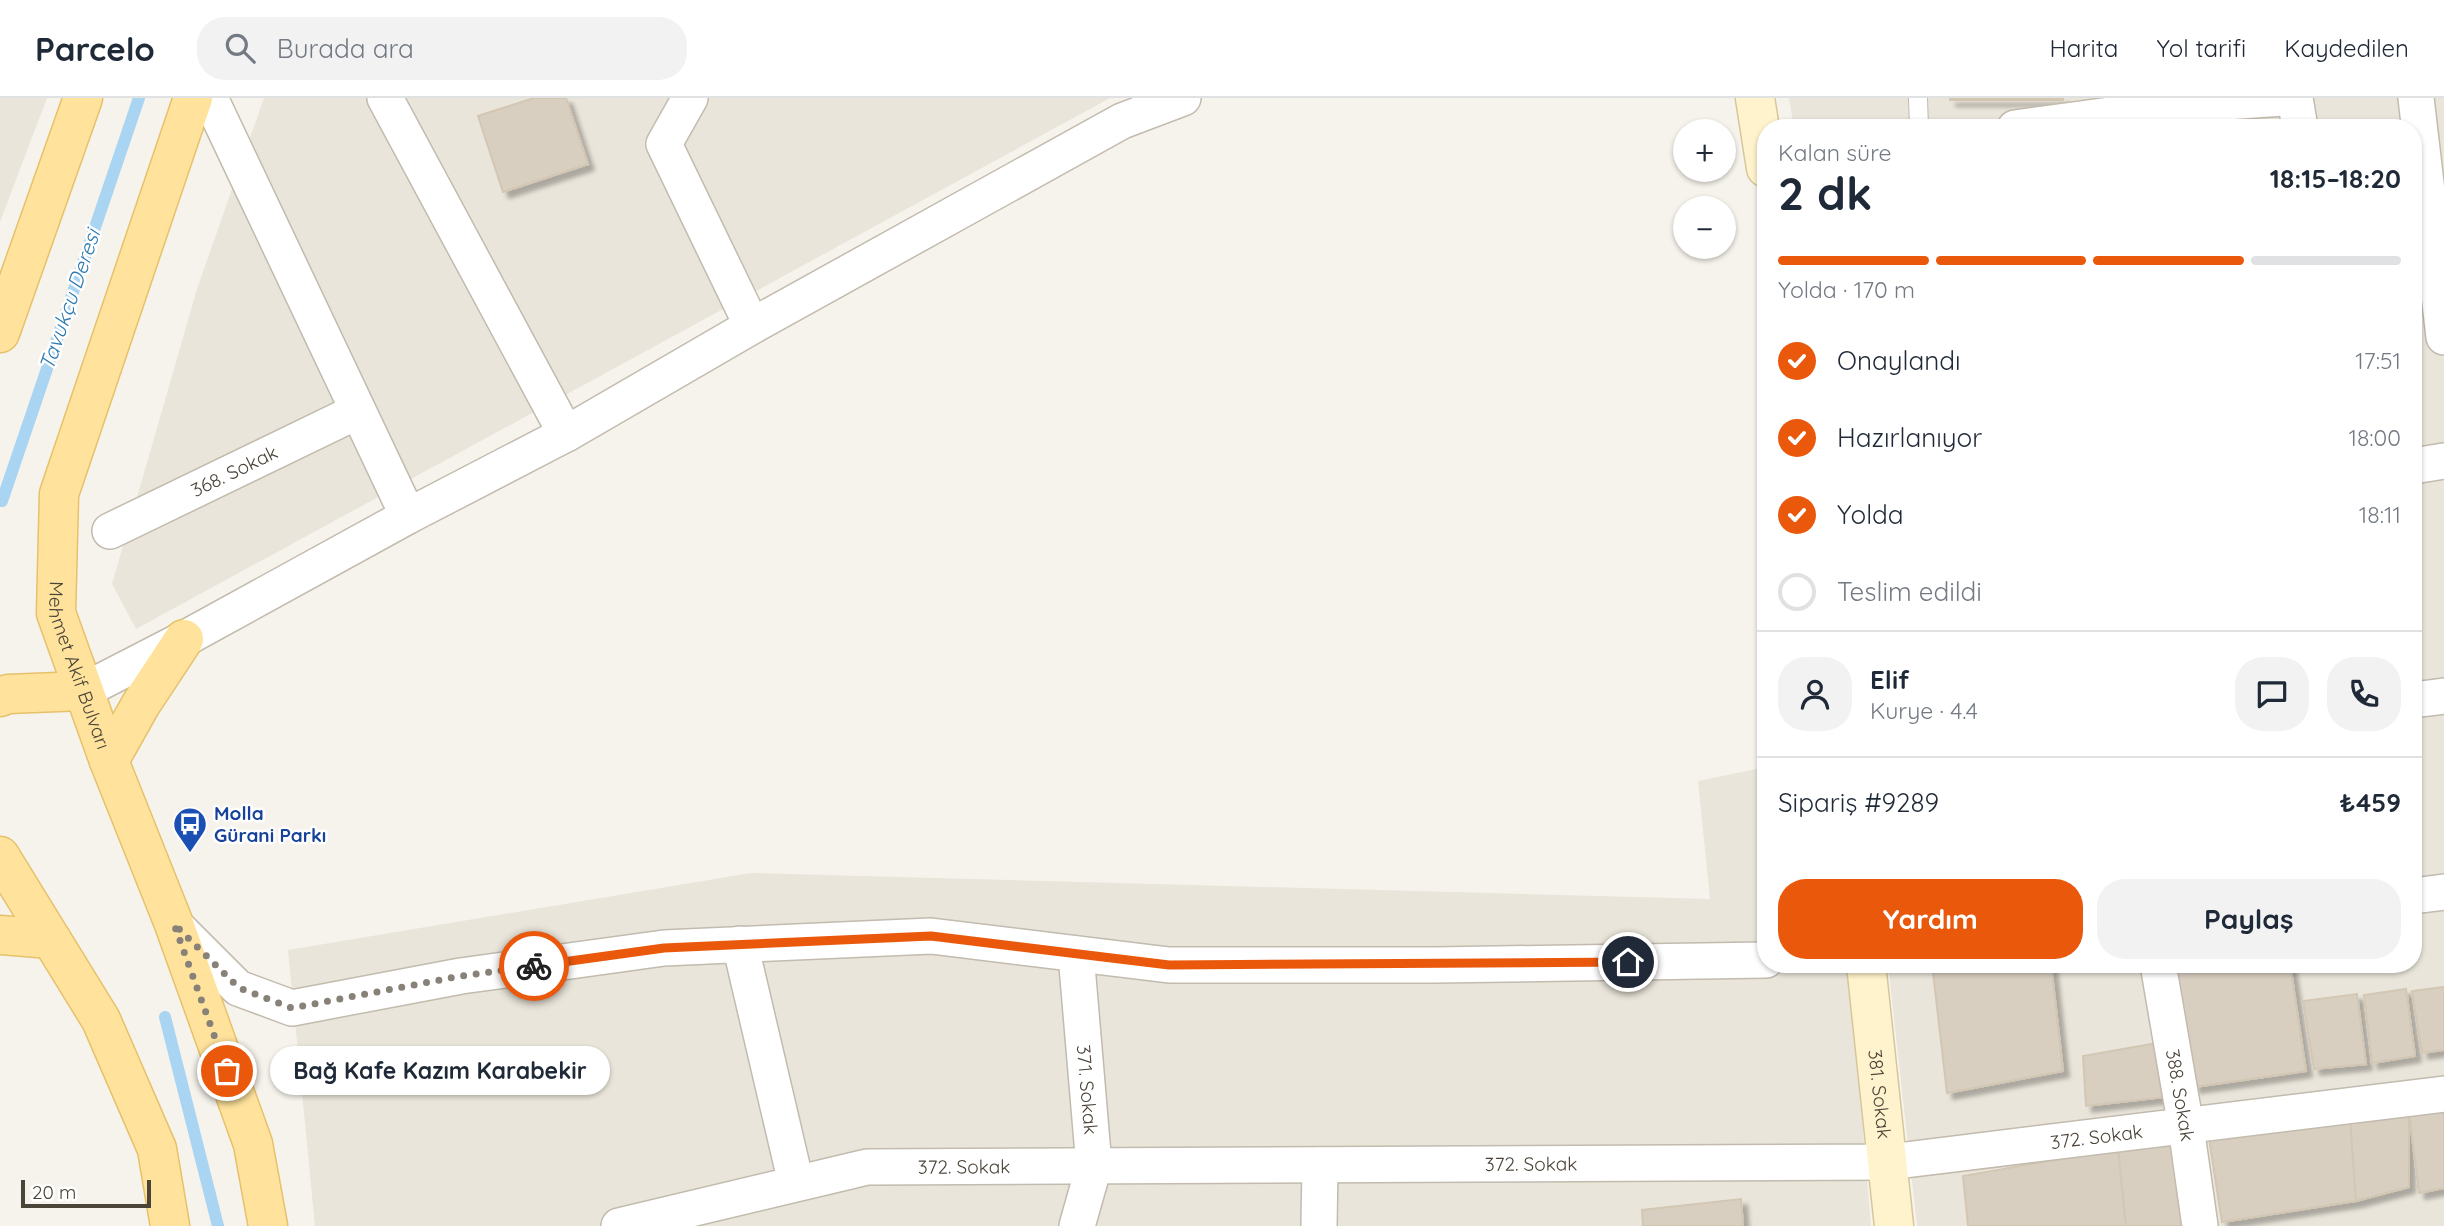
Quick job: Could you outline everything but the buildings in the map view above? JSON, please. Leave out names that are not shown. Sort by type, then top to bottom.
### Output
[{"type":"main road","points":[[0,333],[83,98]]},
{"type":"main road","name":"Mehmet Akif Bulvarı","points":[[193,98],[59,494],[56,613],[109,761],[174,924],[253,1144],[268,1226]]},
{"type":"main road","points":[[109,761],[141,704],[184,639]]},
{"type":"main road","points":[[0,697],[8,694],[83,691]]},
{"type":"main road","points":[[0,856],[100,1020],[157,1149],[170,1226]]},
{"type":"main road","points":[[0,935],[51,939]]},
{"type":"street","points":[[210,98],[408,516]]},
{"type":"street","points":[[385,98],[566,434]]},
{"type":"street","points":[[690,98],[664,144],[752,326]]},
{"type":"street","points":[[83,691],[566,434],[752,326],[1122,121],[1183,98]]},
{"type":"street","points":[[1755,98],[1759,119]]},
{"type":"street","points":[[2074,119],[2184,102],[2283,98]]},
{"type":"street","points":[[2295,98],[2298,119]]},
{"type":"street","points":[[2416,98],[2418,119]]},
{"type":"street","points":[[2422,149],[2444,337]]},
{"type":"street","name":"368. Sokak","points":[[110,531],[358,411]]},
{"type":"street","points":[[2422,465],[2444,461]]},
{"type":"street","points":[[2422,699],[2444,696]]},
{"type":"street","points":[[2422,895],[2444,892]]},
{"type":"street","points":[[174,924],[239,988],[292,1008],[474,974],[664,948],[931,936],[1169,965],[1436,965],[1757,960]]},
{"type":"street","points":[[740,944],[796,1183]]},
{"type":"street","name":"371. Sokak","points":[[1076,954],[1094,1166],[1077,1226]]},
{"type":"street","name":"381. Sokak","points":[[1867,973],[1894,1226]]},
{"type":"street","name":"388. Sokak","points":[[2160,973],[2200,1226]]},
{"type":"street","name":"372. Sokak","points":[[619,1226],[867,1167],[1889,1162],[2444,1094]]},
{"type":"street","points":[[1319,1226],[1320,1165]]},
{"type":"lane","points":[[1918,98],[1919,119]]},
{"type":"shaded area","points":[[0,98],[47,98],[0,222]]},
{"type":"shaded area","points":[[264,98],[1110,98],[136,629],[112,584],[197,289]]},
{"type":"shaded area","points":[[1789,98],[2444,98],[2444,1226],[1917,1226],[1889,973],[2422,973],[2422,119],[1792,119]]},
{"type":"shaded area","points":[[1757,769],[1757,973],[1850,973],[1871,1226],[315,1226],[288,950],[751,873],[1710,899],[1698,781]]},
{"type":"waterway","name":"Tavukçu Deresi","points":[[2,501],[139,98]]},
{"type":"waterway","name":"Tavukçu Deresi","points":[[165,1017],[218,1226]]},
{"type":"way so far","points":[[227,1071],[174,924],[239,988],[292,1008],[461,976],[534,966]]},
{"type":"place","name":"Molla Gürani Parkı","points":[[190,854]]},
{"type":"place","name":"Bağ Kafe Kazım Karabekir","points":[[227,1071]]},
{"type":"route","points":[[534,966],[664,948],[931,936],[1169,965],[1628,962]]}]
